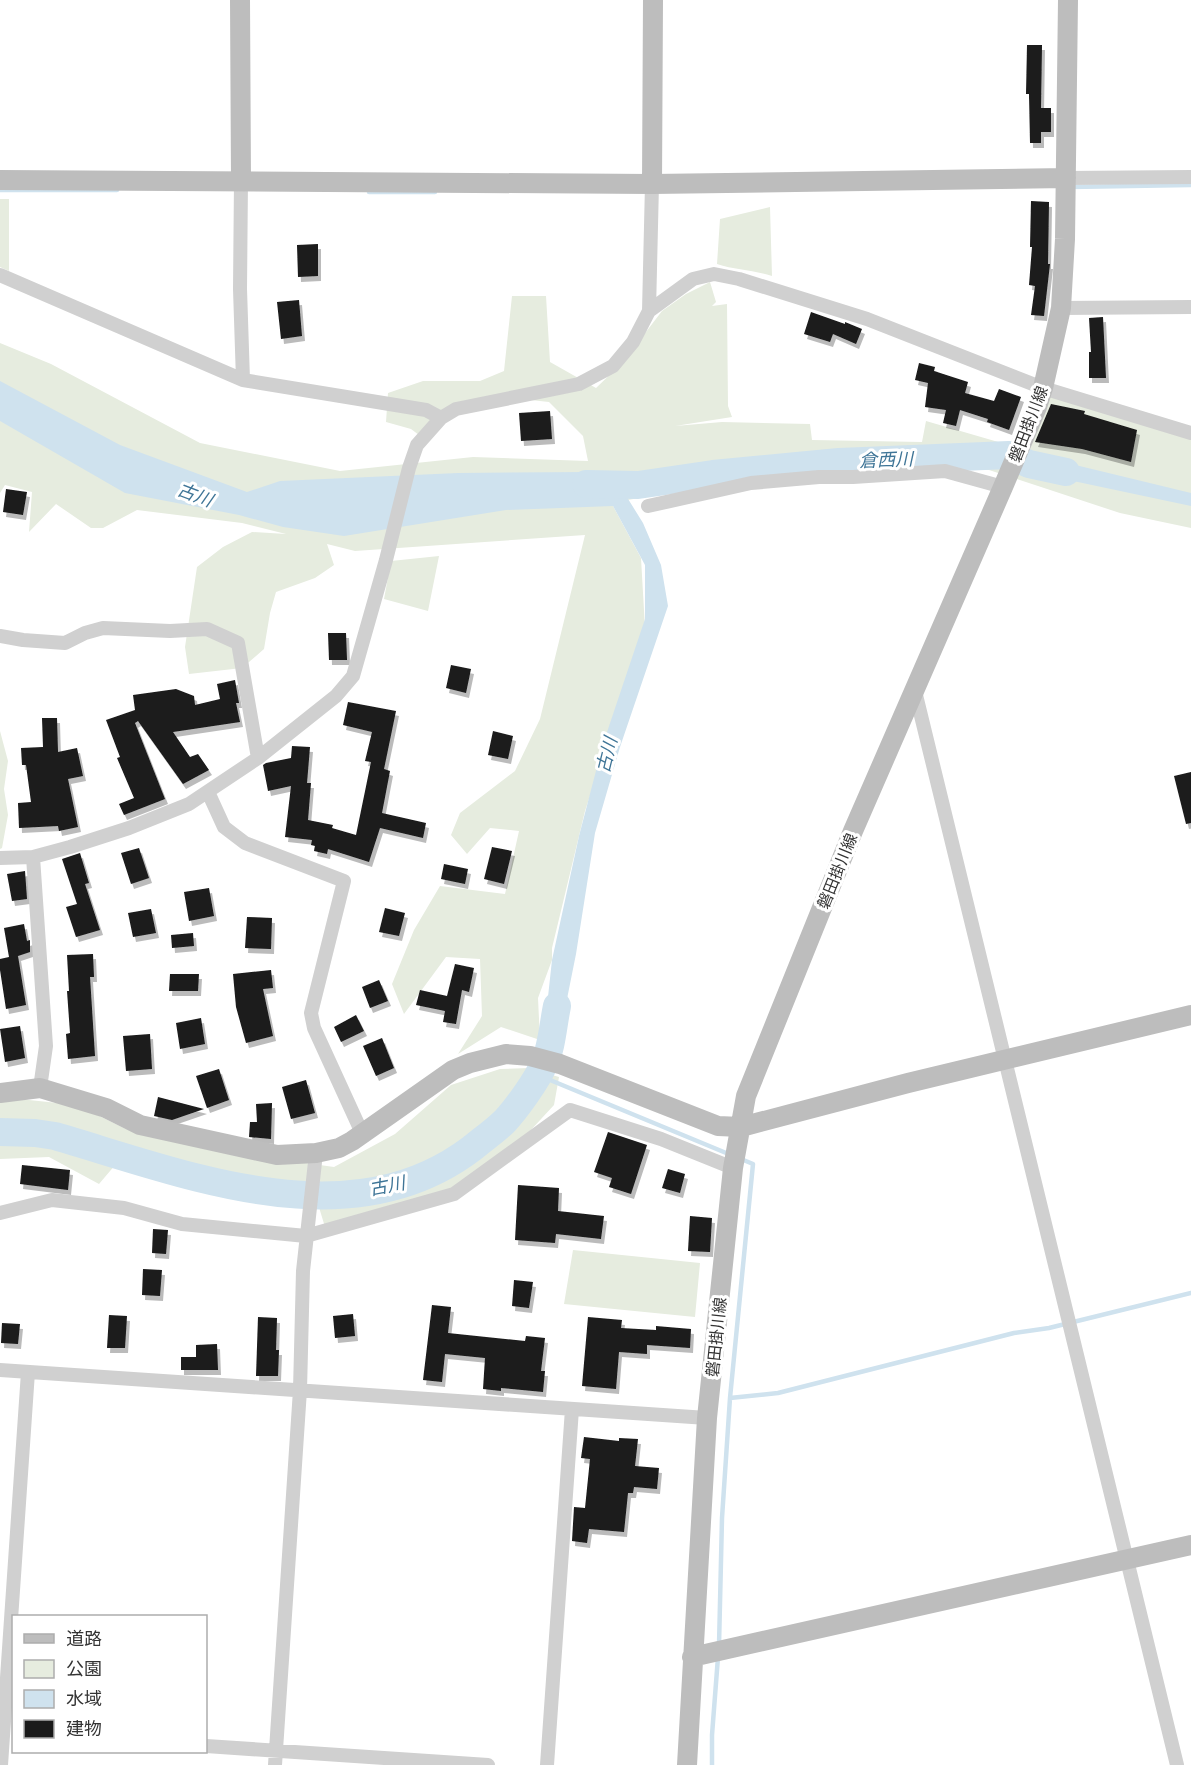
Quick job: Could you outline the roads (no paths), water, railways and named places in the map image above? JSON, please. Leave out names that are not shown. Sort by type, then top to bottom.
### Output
[{"type":"street","points":[[240,0],[240,289],[243,380]]},
{"type":"street","points":[[650,311],[653,0]]},
{"type":"street","name":"磐田掛川線","points":[[687,1765],[707,1418],[733,1168],[746,1096],[854,831],[1003,488],[1043,388],[1061,308],[1066,178],[1068,0]]},
{"type":"street","points":[[0,180],[652,184],[1191,177]]},
{"type":"street","points":[[0,858],[33,856],[129,828],[189,804],[258,758],[336,696],[353,676],[417,444],[441,418],[456,410],[579,384],[613,366],[633,342],[650,311],[693,279],[714,274],[739,279],[867,319],[1043,388],[1191,433]]},
{"type":"street","points":[[0,275],[243,380],[426,410],[441,418]]},
{"type":"street","points":[[1061,308],[1191,307]]},
{"type":"street","points":[[648,506],[751,483],[819,477],[945,471],[1003,488]]},
{"type":"street","points":[[0,636],[65,643],[103,628],[170,631],[207,629],[238,643],[258,758]]},
{"type":"street","points":[[915,691],[1177,1765]]},
{"type":"street","points":[[208,792],[224,827],[245,843],[344,881],[311,1013],[314,1028],[362,1133]]},
{"type":"street","points":[[33,856],[46,1046],[40,1088]]},
{"type":"street","points":[[0,1093],[40,1088],[106,1108],[140,1125],[199,1140],[277,1155],[316,1157],[352,1141],[453,1070],[506,1054],[530,1056],[560,1064],[718,1126],[741,1127],[1191,1015]]},
{"type":"street","points":[[0,1213],[52,1200],[123,1208],[182,1224],[306,1236],[454,1194],[570,1110],[661,1139],[733,1168]]},
{"type":"street","points":[[275,1765],[300,1389],[303,1271],[316,1157]]},
{"type":"street","points":[[0,1370],[707,1418]]},
{"type":"street","points":[[13,1615],[28,1372]]},
{"type":"street","points":[[548,1765],[572,1409]]},
{"type":"street","points":[[692,1657],[1191,1545]]},
{"type":"street","points":[[1,1765],[6,1733],[12,1635]]},
{"type":"street","points":[[207,1746],[488,1765]]},
{"type":"water","points":[[0,381],[120,445],[247,492],[280,481],[458,473],[589,472],[625,478],[625,494],[643,523],[661,565],[668,606],[620,747],[595,833],[576,954],[557,1049],[543,1043],[552,960],[579,836],[603,744],[645,619],[645,565],[613,506],[506,510],[344,536],[283,527],[239,515],[125,493],[0,421]]},
{"type":"water","points":[[1030,454],[1191,493],[1191,506],[1026,471]]},
{"type":"waterway","points":[[1070,187],[1191,185]]},
{"type":"waterway","points":[[0,190],[117,190]]},
{"type":"waterway","points":[[369,192],[435,192]]},
{"type":"waterway","name":"倉西川","points":[[586,484],[638,485],[713,474],[839,462],[1009,455],[1029,464],[1066,472]]},
{"type":"waterway","name":"古川","points":[[0,1132],[55,1136],[161,1168],[216,1182],[272,1192],[327,1195],[381,1190],[433,1172],[481,1141],[505,1121],[537,1078],[544,1064],[551,1043],[557,1006]]},
{"type":"waterway","points":[[538,1075],[731,1155]]},
{"type":"waterway","points":[[719,1646],[722,1518],[730,1398],[753,1164],[741,1159]]},
{"type":"waterway","points":[[730,1398],[778,1393],[1014,1333],[1049,1328],[1191,1293]]},
{"type":"waterway","points":[[712,1765],[718,1657]]}]
